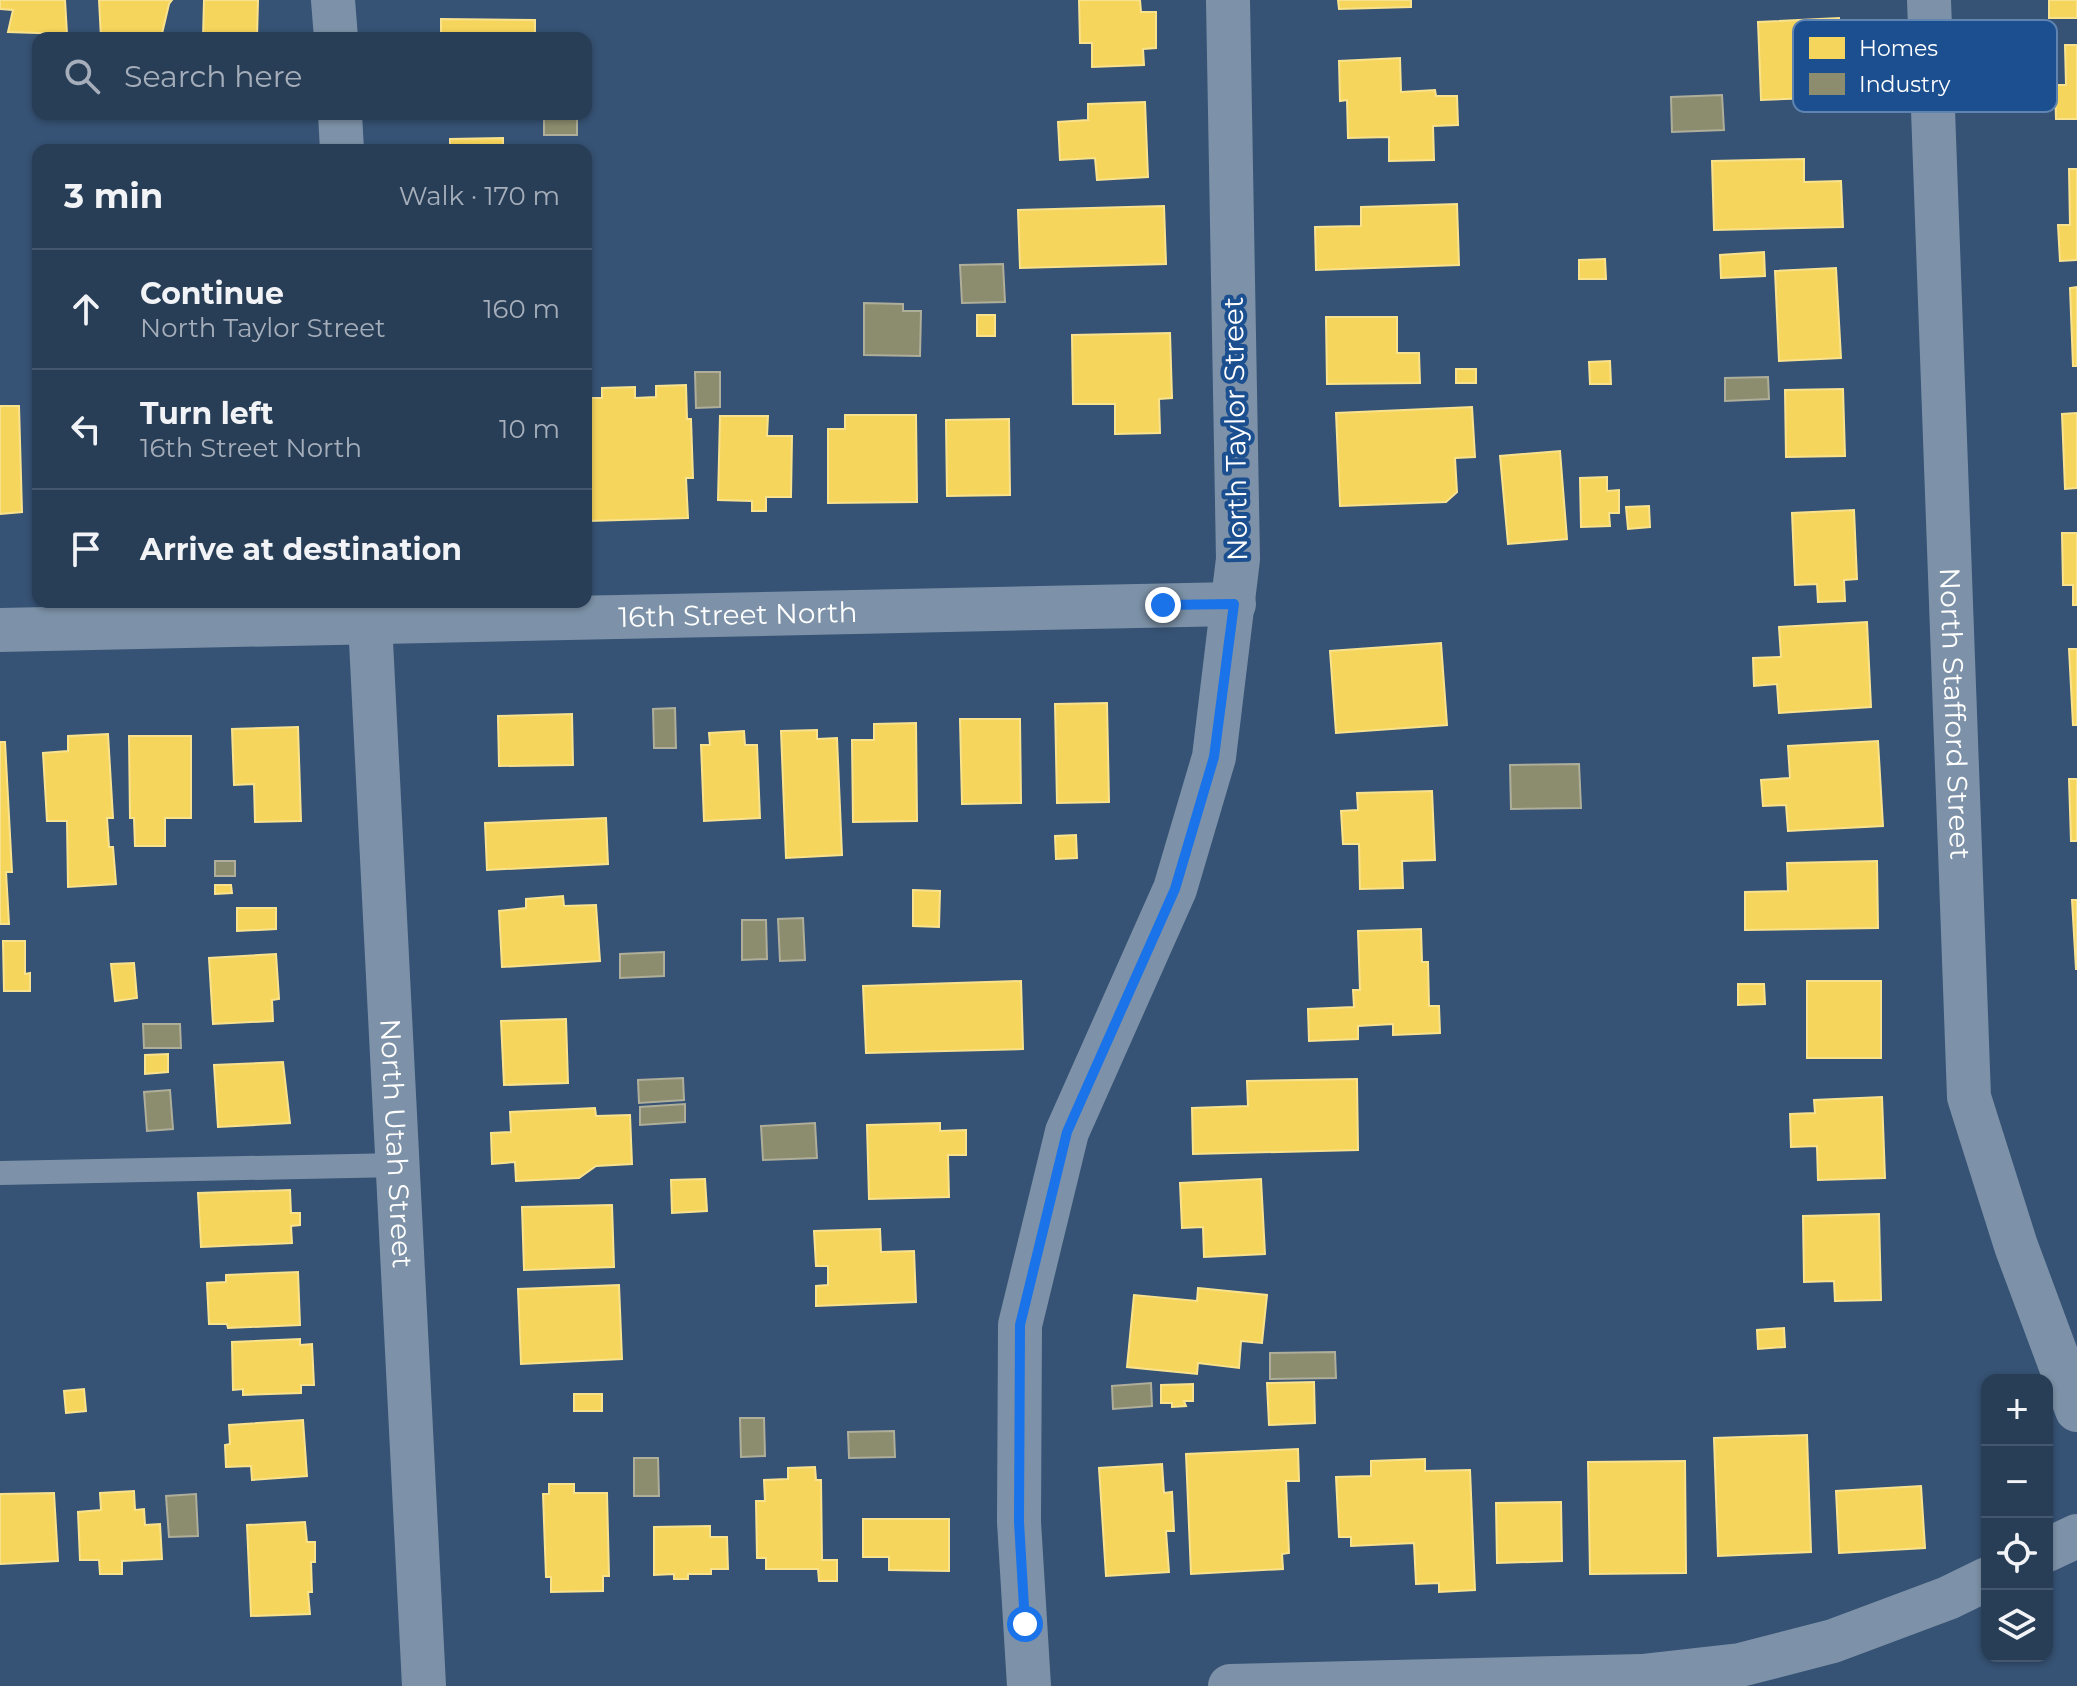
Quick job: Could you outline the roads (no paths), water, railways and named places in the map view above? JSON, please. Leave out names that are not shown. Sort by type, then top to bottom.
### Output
[{"type":"street","points":[[333,0],[336,32]]},
{"type":"street","name":"North Taylor Street","points":[[1029,1686],[1019,1522],[1020,1325],[1067,1132],[1175,889],[1184,860],[1214,757],[1234,604],[1238,559],[1228,0]]},
{"type":"street","name":"North Stafford Street","points":[[1929,0],[1930,20]]},
{"type":"street","name":"North Stafford Street","points":[[1933,112],[1969,1097],[2016,1246],[2077,1410]]},
{"type":"street","points":[[340,120],[342,144]]},
{"type":"street","name":"16th Street North","points":[[0,630],[369,612],[1234,604]]},
{"type":"street","name":"North Utah Street","points":[[369,612],[424,1686]]},
{"type":"street","points":[[2053,1547],[2077,1536]]},
{"type":"street","points":[[1230,1686],[1642,1676],[1740,1665],[1833,1641],[1948,1598],[1981,1582]]},
{"type":"lane","points":[[0,1173],[399,1165]]}]
